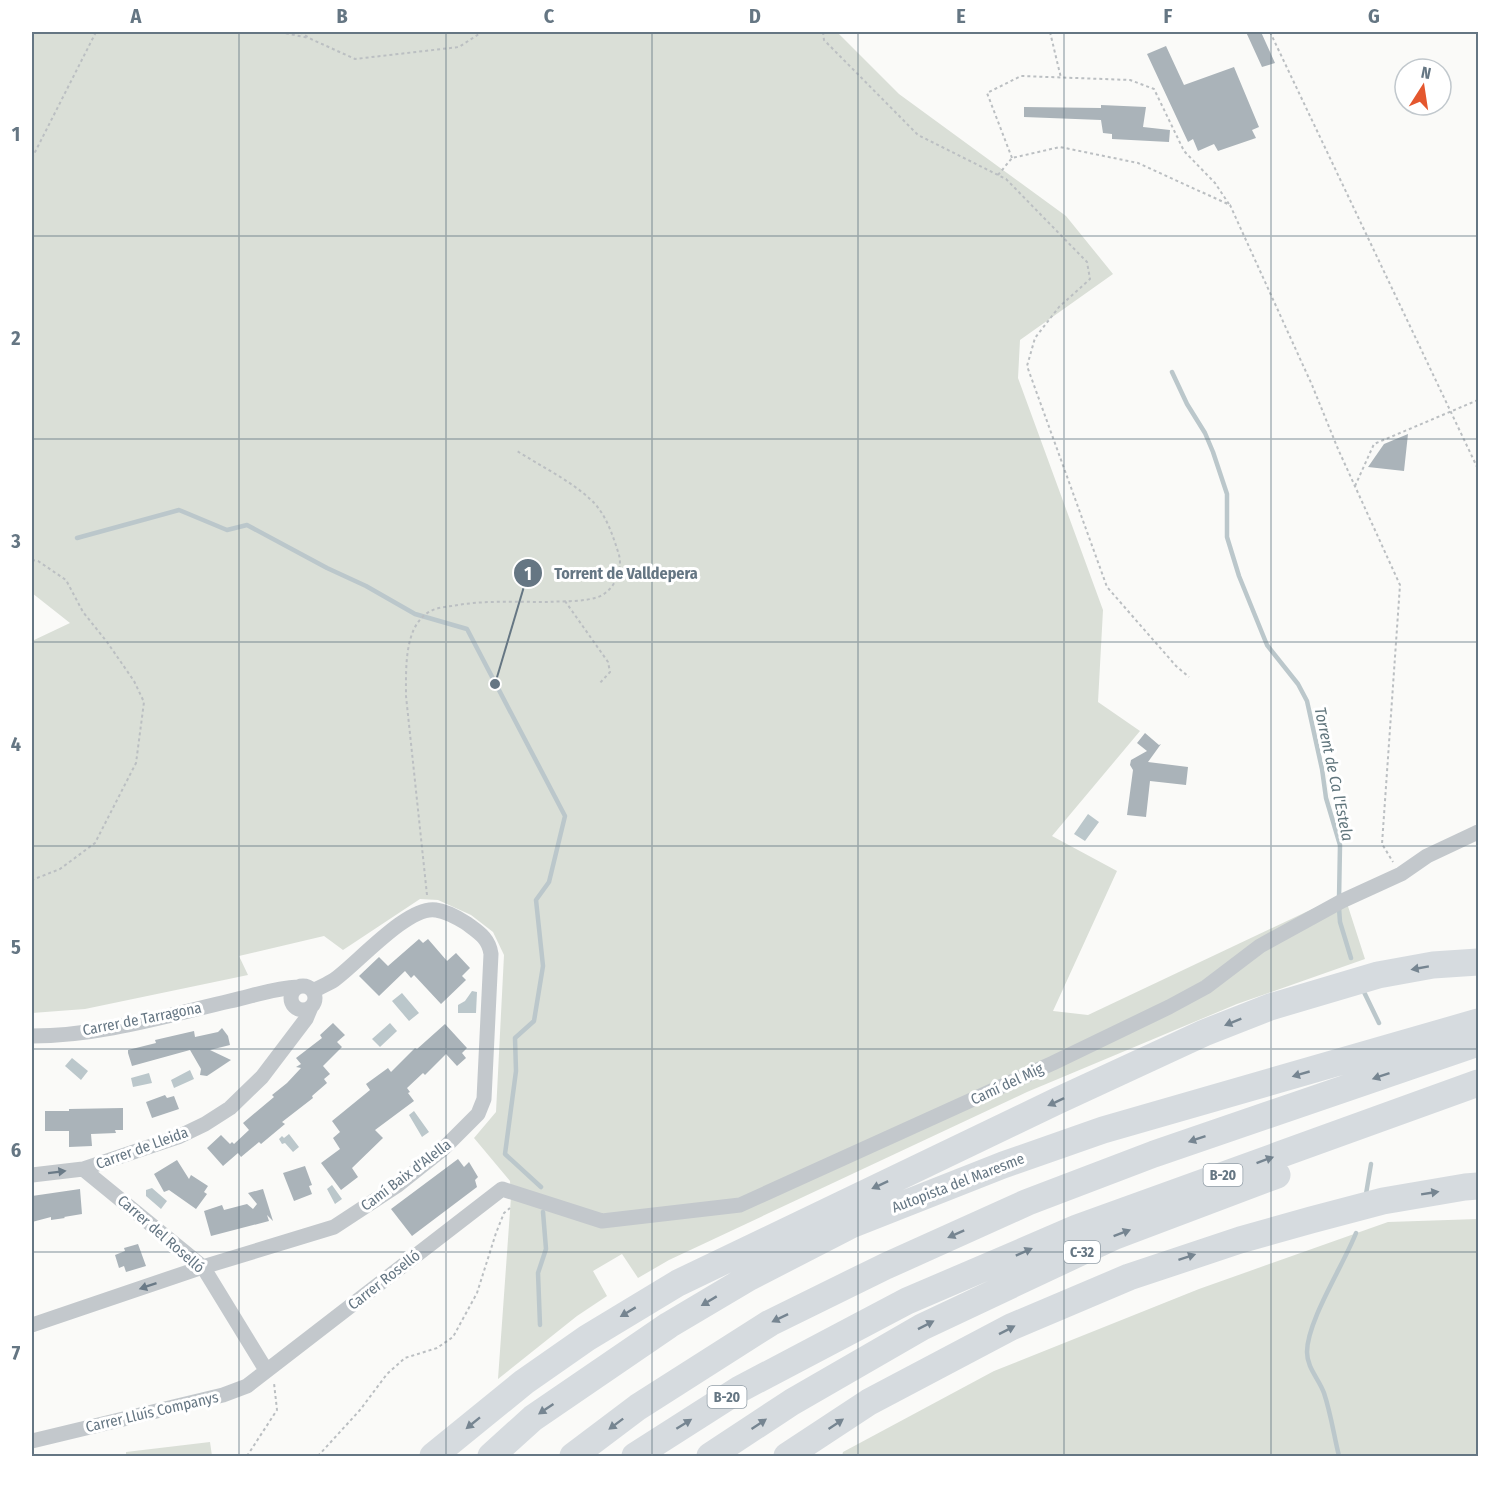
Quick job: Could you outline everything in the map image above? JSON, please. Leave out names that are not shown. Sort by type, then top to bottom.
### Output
[{"type":"highway","points":[[433,1456],[524,1382],[587,1338],[678,1283],[1109,1077],[1204,1033],[1270,1007],[1378,975],[1433,965],[1479,962]]},
{"type":"highway","name":"Autopista del Maresme","points":[[491,1456],[533,1418],[669,1325],[750,1277],[850,1225],[1103,1130],[1479,1023]]},
{"type":"highway","name":"B-20","points":[[573,1456],[638,1407],[770,1323],[885,1266],[1029,1202],[1155,1154],[1479,1043]]},
{"type":"highway","name":"B-20","points":[[635,1456],[740,1389],[907,1301],[1077,1228],[1479,1083]]},
{"type":"highway","name":"C-32","points":[[710,1456],[792,1402],[922,1327],[1115,1236],[1479,1100]]},
{"type":"highway","points":[[787,1456],[879,1397],[1011,1328],[1129,1276],[1240,1240],[1383,1201],[1479,1186]]},
{"type":"highway","points":[[735,1254],[891,1208]]},
{"type":"street","name":"Camí del Mig","points":[[502,1189],[602,1221],[740,1205],[1032,1073],[1169,1007],[1206,987],[1260,946],[1342,901],[1401,874],[1427,856],[1479,832]]},
{"type":"street","name":"Camí Baix d'Alella","points":[[32,1325],[204,1267],[334,1227],[406,1178],[442,1150],[478,1114],[484,1099],[490,945],[484,936],[460,920],[437,909],[428,910]]},
{"type":"street","name":"Carrer de Lleida","points":[[32,1175],[83,1169],[178,1137],[230,1108],[262,1077],[306,1019],[299,1001],[315,998],[313,991],[335,979],[372,945],[420,912],[428,910]]},
{"type":"street","name":"Carrer de Tarragona","points":[[32,1036],[102,1030],[281,988],[299,1001]]},
{"type":"street","name":"Carrer del Roselló","points":[[83,1169],[204,1267],[269,1368]]},
{"type":"street","name":"Carrer Roselló","points":[[269,1368],[502,1189]]},
{"type":"street","name":"Carrer Lluís Companys","points":[[32,1441],[223,1395],[247,1386],[269,1368]]},
{"type":"path","points":[[32,158],[96,32]]},
{"type":"path","points":[[280,32],[311,39]]},
{"type":"path","points":[[300,32],[355,59],[459,47],[482,32]]},
{"type":"path","points":[[823,32],[824,40],[918,135],[1006,179],[1087,262],[1090,279],[1059,307],[1035,338],[1027,366],[1107,587],[1176,666],[1190,677]]},
{"type":"path","points":[[1050,32],[1061,78]]},
{"type":"path","points":[[1270,32],[1479,469]]},
{"type":"path","points":[[1012,158],[987,93],[1021,76],[1130,80],[1154,89],[1185,151],[1215,183],[1230,205],[1400,585],[1382,844],[1401,874]]},
{"type":"path","points":[[998,175],[1012,158],[1060,147],[1138,164],[1230,205]]},
{"type":"path","points":[[1355,486],[1374,444],[1479,400]]},
{"type":"path","points":[[428,910],[406,696],[408,656],[416,626],[429,612],[468,603],[565,601],[599,596],[614,583],[619,570],[620,561],[610,528],[591,500],[517,451]]},
{"type":"path","points":[[32,560],[38,561],[66,580],[83,612],[134,681],[144,702],[136,763],[95,843],[60,869],[32,880]]},
{"type":"path","points":[[565,601],[608,662],[610,672],[599,684]]},
{"type":"path","points":[[318,1456],[360,1410],[387,1374],[405,1358],[437,1348],[453,1337],[477,1293],[504,1213],[526,1196]]},
{"type":"path","points":[[247,1456],[277,1410],[269,1368]]},
{"type":"shaded area","points":[[32,32],[837,32],[899,94],[1066,216],[1113,274],[1020,340],[1018,378],[1103,610],[1098,702],[1140,731],[1052,836],[1117,871],[1053,1011],[1088,1015],[1344,894],[1365,959],[1237,1004],[1027,1092],[669,1260],[638,1278],[622,1254],[593,1271],[607,1296],[577,1316],[498,1379],[511,1197],[510,1181],[474,1138],[496,1112],[504,955],[493,932],[471,915],[438,900],[420,899],[343,950],[324,936],[239,956],[248,975],[85,1009],[32,1013],[32,641],[70,623],[32,593]]},
{"type":"shaded area","points":[[1088,814],[1099,822],[1085,841],[1074,834]]},
{"type":"shaded area","points":[[472,991],[477,992],[476,1013],[458,1013],[458,1005],[465,1001]]},
{"type":"shaded area","points":[[402,993],[419,1013],[409,1021],[392,1001]]},
{"type":"shaded area","points":[[390,1023],[397,1031],[380,1047],[372,1039]]},
{"type":"shaded area","points":[[72,1058],[88,1071],[81,1080],[65,1066]]},
{"type":"shaded area","points":[[190,1070],[194,1079],[174,1088],[171,1080]]},
{"type":"shaded area","points":[[149,1073],[152,1083],[133,1087],[131,1078]]},
{"type":"shaded area","points":[[414,1111],[429,1132],[422,1137],[409,1115]]},
{"type":"shaded area","points":[[289,1134],[299,1147],[293,1152],[279,1139]]},
{"type":"shaded area","points":[[332,1185],[342,1199],[335,1204],[327,1189]]},
{"type":"shaded area","points":[[152,1188],[167,1201],[161,1209],[146,1196],[146,1190]]},
{"type":"shaded area","points":[[1478,1219],[1478,1456],[842,1456],[843,1452],[994,1371],[1199,1289],[1388,1222]]},
{"type":"shaded area","points":[[210,1442],[212,1456],[126,1456],[126,1452]]},
{"type":"building","points":[[1246,32],[1261,32],[1275,63],[1262,67]]},
{"type":"building","points":[[1166,46],[1184,85],[1234,67],[1259,127],[1252,130],[1256,138],[1218,151],[1214,144],[1198,151],[1193,139],[1188,142],[1147,54]]},
{"type":"building","points":[[1101,105],[1146,107],[1143,127],[1170,130],[1169,142],[1112,139],[1112,134],[1103,133],[1101,120],[1024,117],[1024,107],[1101,108]]},
{"type":"building","points":[[1408,434],[1404,471],[1368,467],[1384,444]]},
{"type":"building","points":[[1145,733],[1159,745],[1161,744],[1148,762],[1188,767],[1186,785],[1150,781],[1146,817],[1127,815],[1133,770],[1130,765],[1131,760],[1147,751],[1137,743]]},
{"type":"building","points":[[419,939],[423,943],[428,939],[447,961],[456,953],[470,968],[462,976],[466,980],[441,1004],[414,975],[411,978],[405,971],[379,996],[359,976],[379,957],[388,966]]},
{"type":"building","points":[[333,1023],[345,1035],[337,1042],[342,1047],[323,1066],[330,1074],[324,1079],[327,1083],[312,1096],[313,1098],[282,1122],[285,1124],[261,1144],[259,1142],[241,1157],[238,1153],[223,1166],[207,1148],[221,1135],[230,1144],[232,1142],[234,1144],[249,1130],[243,1123],[274,1097],[272,1095],[301,1068],[296,1067],[301,1064],[296,1058],[322,1038],[320,1035]]},
{"type":"building","points":[[445,1024],[467,1048],[462,1053],[466,1058],[457,1066],[446,1054],[425,1075],[423,1073],[407,1088],[414,1101],[375,1130],[383,1138],[352,1168],[358,1177],[341,1190],[321,1163],[340,1149],[333,1138],[340,1132],[332,1121],[370,1090],[366,1084],[388,1068],[391,1072],[415,1048],[417,1049]]},
{"type":"building","points":[[222,1028],[228,1036],[230,1045],[210,1050],[231,1060],[207,1076],[200,1075],[201,1069],[190,1050],[132,1066],[128,1050],[156,1043],[155,1040],[194,1031],[195,1037],[218,1032]]},
{"type":"building","points":[[165,1095],[167,1098],[174,1096],[179,1109],[152,1118],[146,1102]]},
{"type":"building","points":[[123,1108],[123,1130],[115,1130],[116,1133],[91,1134],[92,1146],[69,1147],[69,1131],[45,1131],[45,1111]]},
{"type":"building","points":[[458,1159],[464,1167],[469,1162],[478,1177],[475,1180],[477,1187],[412,1236],[391,1209]]},
{"type":"building","points":[[177,1160],[189,1179],[191,1175],[208,1186],[204,1192],[207,1194],[196,1209],[169,1190],[164,1192],[154,1174]]},
{"type":"building","points":[[305,1166],[312,1185],[309,1186],[312,1194],[294,1201],[283,1173]]},
{"type":"building","points":[[80,1189],[82,1214],[51,1220],[51,1217],[32,1222],[32,1196]]},
{"type":"building","points":[[263,1189],[273,1221],[267,1215],[269,1221],[211,1236],[204,1211],[222,1205],[224,1210],[247,1204],[253,1209],[257,1204],[248,1193]]},
{"type":"building","points":[[138,1244],[146,1266],[126,1272],[124,1266],[119,1268],[115,1255],[125,1251],[124,1248]]},
{"type":"waterway","name":"Torrent de Ca l'Estela","points":[[1172,372],[1213,452],[1227,494],[1227,537],[1239,576],[1267,645],[1298,684],[1307,701],[1326,798],[1340,845],[1339,900]]},
{"type":"waterway","points":[[77,538],[179,510],[227,530],[247,525],[366,586],[415,614],[467,629],[565,816],[549,882],[536,900],[543,966],[534,1021],[515,1038],[516,1071],[505,1154],[541,1187]]},
{"type":"waterway","name":"Torrent de Ca l'Estela","points":[[1339,908],[1340,922],[1351,958]]},
{"type":"waterway","name":"Torrent de Ca l'Estela","points":[[1364,992],[1379,1023]]},
{"type":"waterway","name":"Torrent de Ca l'Estela","points":[[1366,1194],[1371,1164]]},
{"type":"waterway","points":[[540,1325],[538,1273],[546,1249],[543,1212]]},
{"type":"waterway","name":"Torrent de Ca l'Estela","points":[[1339,1456],[1326,1401],[1309,1363],[1307,1352],[1319,1309],[1356,1233]]},
{"type":"place","name":"Torrent de Valldepera","points":[[495,684]]}]
